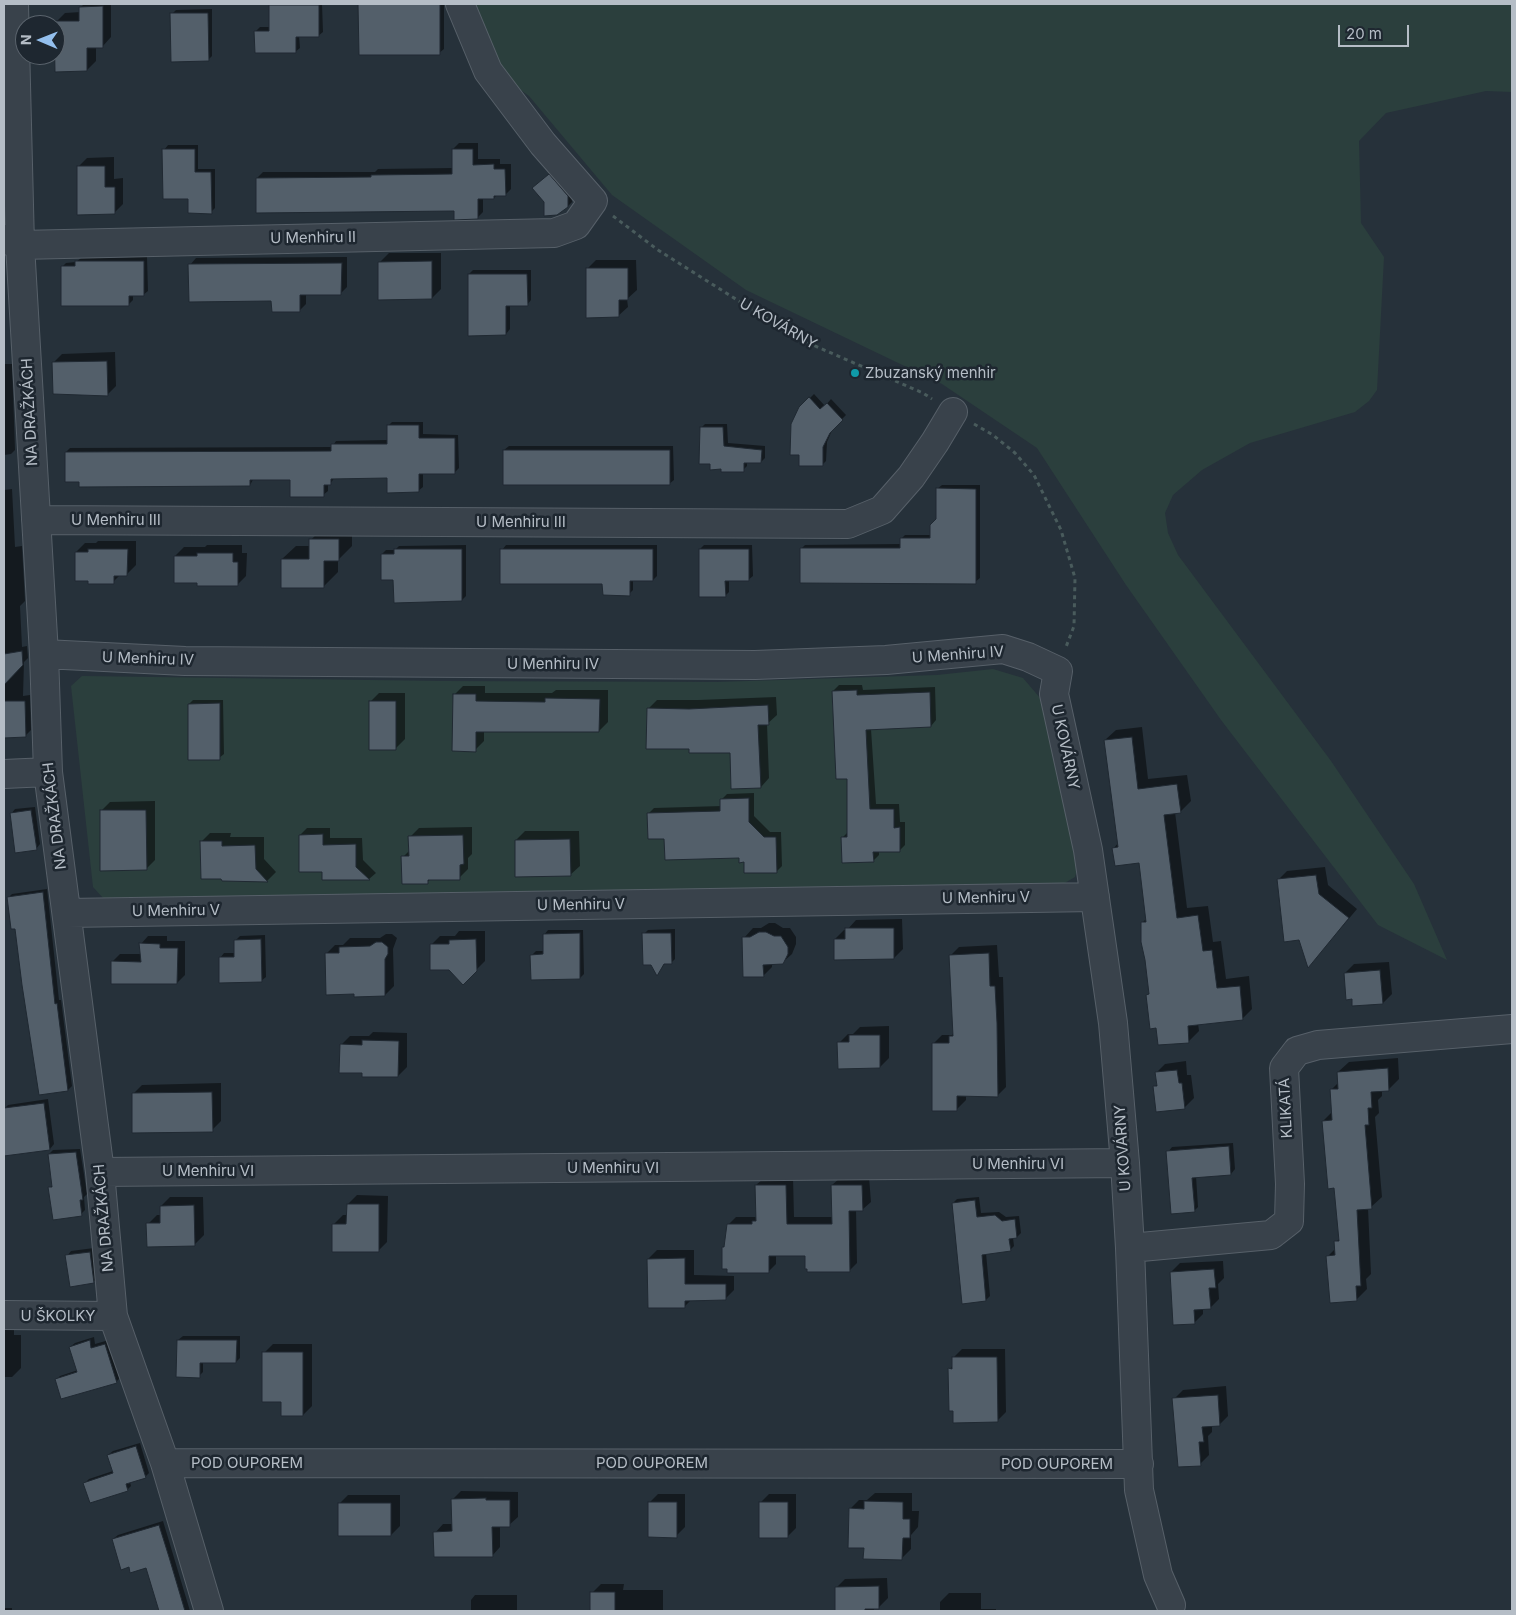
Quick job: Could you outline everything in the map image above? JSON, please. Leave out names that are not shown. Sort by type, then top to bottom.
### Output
[{"type":"street","name":"NA DRAŽKÁCH","points":[[14,4],[12,242],[36,520],[44,654],[48,772],[100,1172],[113,1316],[165,1463],[209,1611]]},
{"type":"street","points":[[460,4],[488,71],[543,144],[593,201]]},
{"type":"street","name":"U Menhiru Ⅱ","points":[[12,242],[554,233],[576,225],[593,201]]},
{"type":"street","name":"U Menhiru Ⅲ","points":[[36,520],[848,524],[882,510],[911,477],[953,412]]},
{"type":"street","name":"U Menhiru Ⅳ","points":[[44,654],[185,661],[755,665],[886,660],[1003,649],[1028,657],[1058,671]]},
{"type":"street","name":"U KOVÁRNY","points":[[1058,671],[1054,694],[1088,850],[1113,1023],[1130,1248],[1139,1490],[1158,1575],[1174,1609]]},
{"type":"street","points":[[4,774],[48,772]]},
{"type":"street","name":"U Menhiru Ⅴ","points":[[67,913],[1095,897]]},
{"type":"street","name":"KLIKATÁ","points":[[1130,1248],[1271,1235],[1289,1220],[1290,1184],[1284,1068],[1297,1051],[1318,1045],[1512,1030]]},
{"type":"street","name":"U Menhiru Ⅵ","points":[[100,1172],[1125,1163]]},
{"type":"street","name":"U ŠKOLKY","points":[[4,1316],[113,1316]]},
{"type":"street","name":"POD OUPOREM","points":[[165,1463],[1139,1464]]},
{"type":"path","name":"U KOVÁRNY","points":[[593,201],[658,250],[799,339],[923,394],[993,435],[1015,453],[1034,475],[1061,530],[1075,578],[1074,626],[1058,671]]},
{"type":"green space","points":[[470,4],[1512,4],[1512,92],[1486,91],[1386,113],[1359,141],[1361,223],[1384,257],[1377,390],[1369,401],[1355,412],[1250,443],[1202,470],[1173,495],[1165,513],[1168,533],[1178,555],[1331,761],[1414,884],[1447,960],[1378,925],[1221,720],[1126,585],[1037,448],[942,384],[746,290],[612,195],[529,96],[501,76]]},
{"type":"green space","points":[[993,669],[1023,678],[1041,699],[1078,865],[1075,877],[1063,884],[103,898],[93,887],[71,686],[82,676],[442,681],[717,682],[937,675]]},
{"type":"building","points":[[358,4],[440,4],[440,55],[359,55]]},
{"type":"building","points":[[269,5],[319,5],[319,37],[296,37],[296,53],[255,53],[254,31],[269,31]]},
{"type":"building","points":[[103,6],[103,48],[87,48],[87,71],[55,72],[55,65],[65,65],[65,21],[79,21],[79,7]]},
{"type":"building","points":[[170,13],[208,13],[209,61],[171,62]]},
{"type":"building","points":[[162,149],[195,149],[195,172],[211,172],[212,214],[188,213],[188,199],[163,199]]},
{"type":"building","points":[[452,149],[473,149],[473,165],[494,164],[494,169],[505,169],[506,196],[494,196],[494,199],[478,199],[478,219],[454,220],[454,211],[256,213],[256,178],[452,174]]},
{"type":"building","points":[[77,166],[105,166],[105,187],[115,187],[115,214],[77,215]]},
{"type":"building","points":[[549,174],[568,196],[568,207],[557,215],[544,216],[544,202],[532,188]]},
{"type":"building","points":[[75,261],[144,261],[144,296],[129,296],[129,306],[61,306],[61,266],[75,266]]},
{"type":"building","points":[[432,261],[432,299],[378,300],[378,262]]},
{"type":"building","points":[[342,263],[341,295],[300,295],[300,312],[272,312],[271,301],[189,302],[188,264]]},
{"type":"building","points":[[586,268],[628,268],[628,300],[619,300],[619,317],[586,318]]},
{"type":"building","points":[[468,274],[527,274],[528,306],[506,306],[506,335],[468,336]]},
{"type":"building","points":[[107,361],[108,396],[53,394],[52,362]]},
{"type":"building","points":[[809,397],[820,409],[827,403],[843,420],[830,433],[823,447],[823,466],[799,466],[799,455],[790,455],[791,424],[799,407]]},
{"type":"building","points":[[387,425],[419,425],[419,438],[455,438],[455,474],[419,474],[419,492],[387,493],[387,478],[331,479],[331,485],[324,485],[324,497],[290,497],[290,480],[250,480],[250,486],[79,487],[79,482],[65,482],[65,452],[331,451],[331,444],[387,444]]},
{"type":"building","points":[[700,427],[723,427],[724,446],[762,450],[761,463],[744,463],[744,472],[721,472],[721,469],[710,470],[710,464],[699,464]]},
{"type":"building","points":[[503,450],[670,450],[670,485],[503,485]]},
{"type":"building","points":[[936,488],[976,489],[976,584],[800,583],[800,548],[900,548],[900,538],[930,538],[930,525],[936,519]]},
{"type":"building","points":[[309,539],[339,539],[339,561],[324,561],[324,588],[281,588],[281,559],[309,559]]},
{"type":"building","points":[[88,549],[128,549],[127,576],[114,576],[114,584],[88,584],[88,581],[75,581],[75,552],[88,552]]},
{"type":"building","points":[[394,549],[462,549],[462,601],[394,603],[393,580],[381,580],[381,554],[394,554]]},
{"type":"building","points":[[500,549],[653,549],[653,581],[630,581],[630,596],[603,595],[602,584],[500,584]]},
{"type":"building","points":[[699,549],[749,549],[749,581],[725,581],[726,597],[699,597]]},
{"type":"building","points":[[197,553],[233,553],[233,562],[238,562],[238,586],[197,586],[197,583],[174,583],[174,556],[197,556]]},
{"type":"building","points":[[22,651],[23,665],[4,685],[4,654]]},
{"type":"building","points":[[857,690],[857,695],[930,692],[931,727],[866,730],[870,809],[894,809],[894,828],[900,827],[900,852],[873,852],[874,862],[842,863],[841,837],[847,837],[847,779],[836,779],[832,691]]},
{"type":"building","points":[[453,694],[476,694],[476,701],[545,702],[545,698],[600,699],[599,732],[476,732],[476,752],[452,751]]},
{"type":"building","points":[[4,701],[25,701],[26,737],[4,738]]},
{"type":"building","points":[[369,701],[396,701],[396,750],[369,750]]},
{"type":"building","points":[[220,703],[220,760],[188,760],[188,704]]},
{"type":"building","points":[[768,705],[769,725],[758,725],[761,788],[731,789],[730,753],[689,753],[689,749],[646,749],[647,708],[689,709]]},
{"type":"building","points":[[1132,737],[1138,789],[1177,784],[1181,813],[1164,815],[1177,918],[1198,915],[1203,951],[1212,950],[1217,988],[1240,986],[1243,1020],[1188,1026],[1189,1043],[1158,1045],[1156,1028],[1150,1029],[1146,995],[1149,994],[1141,942],[1141,922],[1146,922],[1139,863],[1115,866],[1112,848],[1118,847],[1104,740]]},
{"type":"building","points":[[749,798],[749,822],[764,837],[776,837],[777,873],[744,873],[744,862],[739,863],[739,858],[665,860],[664,839],[648,839],[647,813],[720,811],[720,799]]},
{"type":"building","points":[[31,810],[37,850],[15,853],[10,813]]},
{"type":"building","points":[[100,810],[146,810],[147,870],[100,871]]},
{"type":"building","points":[[323,834],[323,845],[356,844],[356,867],[370,880],[322,880],[322,872],[299,872],[299,835]]},
{"type":"building","points":[[463,835],[464,864],[460,865],[460,880],[428,880],[428,884],[402,884],[401,856],[409,856],[408,836]]},
{"type":"building","points":[[570,839],[571,876],[515,877],[515,840]]},
{"type":"building","points":[[200,841],[222,841],[222,846],[255,845],[256,869],[268,882],[201,879]]},
{"type":"building","points":[[1316,875],[1319,894],[1349,918],[1308,968],[1299,940],[1284,942],[1277,879]]},
{"type":"building","points":[[43,892],[55,1004],[57,1003],[68,1091],[39,1095],[15,929],[11,929],[7,897]]},
{"type":"building","points":[[845,928],[894,928],[894,959],[834,960],[834,939],[845,939]]},
{"type":"building","points":[[759,932],[781,936],[788,947],[788,954],[783,964],[763,965],[764,977],[743,977],[742,937],[750,937]]},
{"type":"building","points":[[580,933],[580,979],[531,980],[530,955],[543,954],[543,934]]},
{"type":"building","points":[[642,933],[671,933],[672,964],[664,964],[657,976],[651,965],[643,965]]},
{"type":"building","points":[[261,939],[262,982],[219,983],[219,957],[234,957],[234,940]]},
{"type":"building","points":[[476,939],[477,971],[463,985],[449,970],[430,970],[430,944],[449,944],[449,940]]},
{"type":"building","points":[[376,942],[382,942],[388,947],[388,954],[385,959],[385,996],[354,997],[354,994],[326,995],[325,953],[339,953],[339,947],[370,946]]},
{"type":"building","points":[[139,943],[160,944],[160,948],[178,948],[177,984],[111,984],[111,961],[141,962]]},
{"type":"building","points":[[989,953],[990,986],[995,986],[998,1097],[957,1096],[957,1111],[932,1111],[932,1043],[949,1043],[949,1036],[953,1036],[949,955]]},
{"type":"building","points":[[1380,970],[1383,1004],[1352,1006],[1352,999],[1346,1000],[1344,973]]},
{"type":"building","points":[[849,1035],[880,1035],[880,1068],[838,1069],[837,1042],[849,1042]]},
{"type":"building","points":[[362,1040],[399,1041],[398,1077],[362,1077],[362,1073],[339,1073],[340,1044],[362,1045]]},
{"type":"building","points":[[1388,1068],[1389,1091],[1371,1092],[1372,1108],[1368,1108],[1369,1125],[1365,1125],[1372,1209],[1357,1210],[1361,1286],[1356,1286],[1357,1301],[1330,1303],[1326,1256],[1335,1255],[1334,1241],[1339,1241],[1334,1188],[1328,1189],[1322,1121],[1332,1120],[1330,1089],[1338,1089],[1337,1072]]},
{"type":"building","points":[[1177,1070],[1179,1083],[1182,1083],[1185,1109],[1156,1112],[1153,1086],[1157,1086],[1155,1072]]},
{"type":"building","points":[[212,1092],[213,1132],[132,1133],[132,1093]]},
{"type":"building","points":[[44,1103],[50,1150],[4,1156],[4,1108]]},
{"type":"building","points":[[1229,1146],[1231,1175],[1192,1178],[1195,1212],[1171,1214],[1166,1151]]},
{"type":"building","points":[[76,1152],[83,1200],[80,1200],[82,1216],[53,1220],[48,1187],[52,1187],[48,1154]]},
{"type":"building","points":[[755,1185],[786,1185],[787,1224],[832,1224],[831,1185],[862,1185],[863,1211],[849,1211],[850,1272],[807,1272],[807,1269],[805,1269],[805,1256],[769,1256],[769,1273],[727,1273],[727,1269],[722,1269],[722,1247],[724,1247],[727,1224],[752,1224],[752,1221],[756,1221]]},
{"type":"building","points":[[975,1200],[977,1217],[995,1215],[1002,1221],[1015,1219],[1017,1238],[1009,1239],[1011,1251],[982,1255],[986,1301],[962,1304],[952,1203]]},
{"type":"building","points":[[347,1204],[379,1204],[379,1252],[332,1252],[332,1224],[346,1224]]},
{"type":"building","points":[[194,1205],[195,1246],[147,1247],[146,1223],[160,1223],[160,1206]]},
{"type":"building","points":[[90,1252],[94,1283],[70,1287],[65,1255]]},
{"type":"building","points":[[685,1258],[685,1284],[726,1284],[726,1300],[685,1301],[685,1308],[648,1308],[647,1259]]},
{"type":"building","points":[[1214,1269],[1216,1288],[1209,1288],[1211,1309],[1194,1310],[1195,1324],[1173,1325],[1170,1272]]},
{"type":"building","points":[[90,1340],[91,1348],[105,1344],[117,1383],[61,1399],[55,1379],[77,1372],[69,1347]]},
{"type":"building","points":[[177,1340],[237,1340],[236,1363],[200,1363],[200,1378],[176,1377]]},
{"type":"building","points":[[262,1352],[303,1352],[303,1416],[281,1416],[281,1402],[262,1402]]},
{"type":"building","points":[[952,1357],[997,1357],[998,1422],[953,1423],[953,1411],[949,1411],[948,1368],[952,1369]]},
{"type":"building","points":[[1218,1395],[1220,1426],[1202,1427],[1204,1442],[1199,1442],[1201,1466],[1178,1467],[1172,1398]]},
{"type":"building","points":[[136,1446],[146,1478],[126,1484],[128,1491],[90,1503],[83,1483],[113,1473],[107,1455]]},
{"type":"building","points":[[486,1498],[486,1500],[510,1500],[510,1527],[492,1527],[493,1557],[434,1557],[433,1532],[452,1531],[451,1499]]},
{"type":"building","points":[[864,1501],[903,1502],[903,1519],[910,1519],[910,1538],[903,1538],[902,1560],[863,1559],[864,1548],[848,1548],[849,1508],[864,1509]]},
{"type":"building","points":[[648,1502],[677,1502],[677,1538],[648,1537]]},
{"type":"building","points":[[759,1502],[788,1502],[788,1538],[759,1538]]},
{"type":"building","points":[[338,1503],[391,1503],[391,1536],[338,1536]]},
{"type":"building","points":[[159,1525],[185,1611],[159,1611],[146,1568],[130,1573],[129,1567],[121,1570],[112,1539]]},
{"type":"building","points":[[879,1586],[879,1609],[835,1611],[835,1587]]},
{"type":"building","points":[[590,1592],[615,1592],[615,1611],[590,1611]]},
{"type":"place","name":"Zbuzanský menhir","points":[[855,373]]}]
